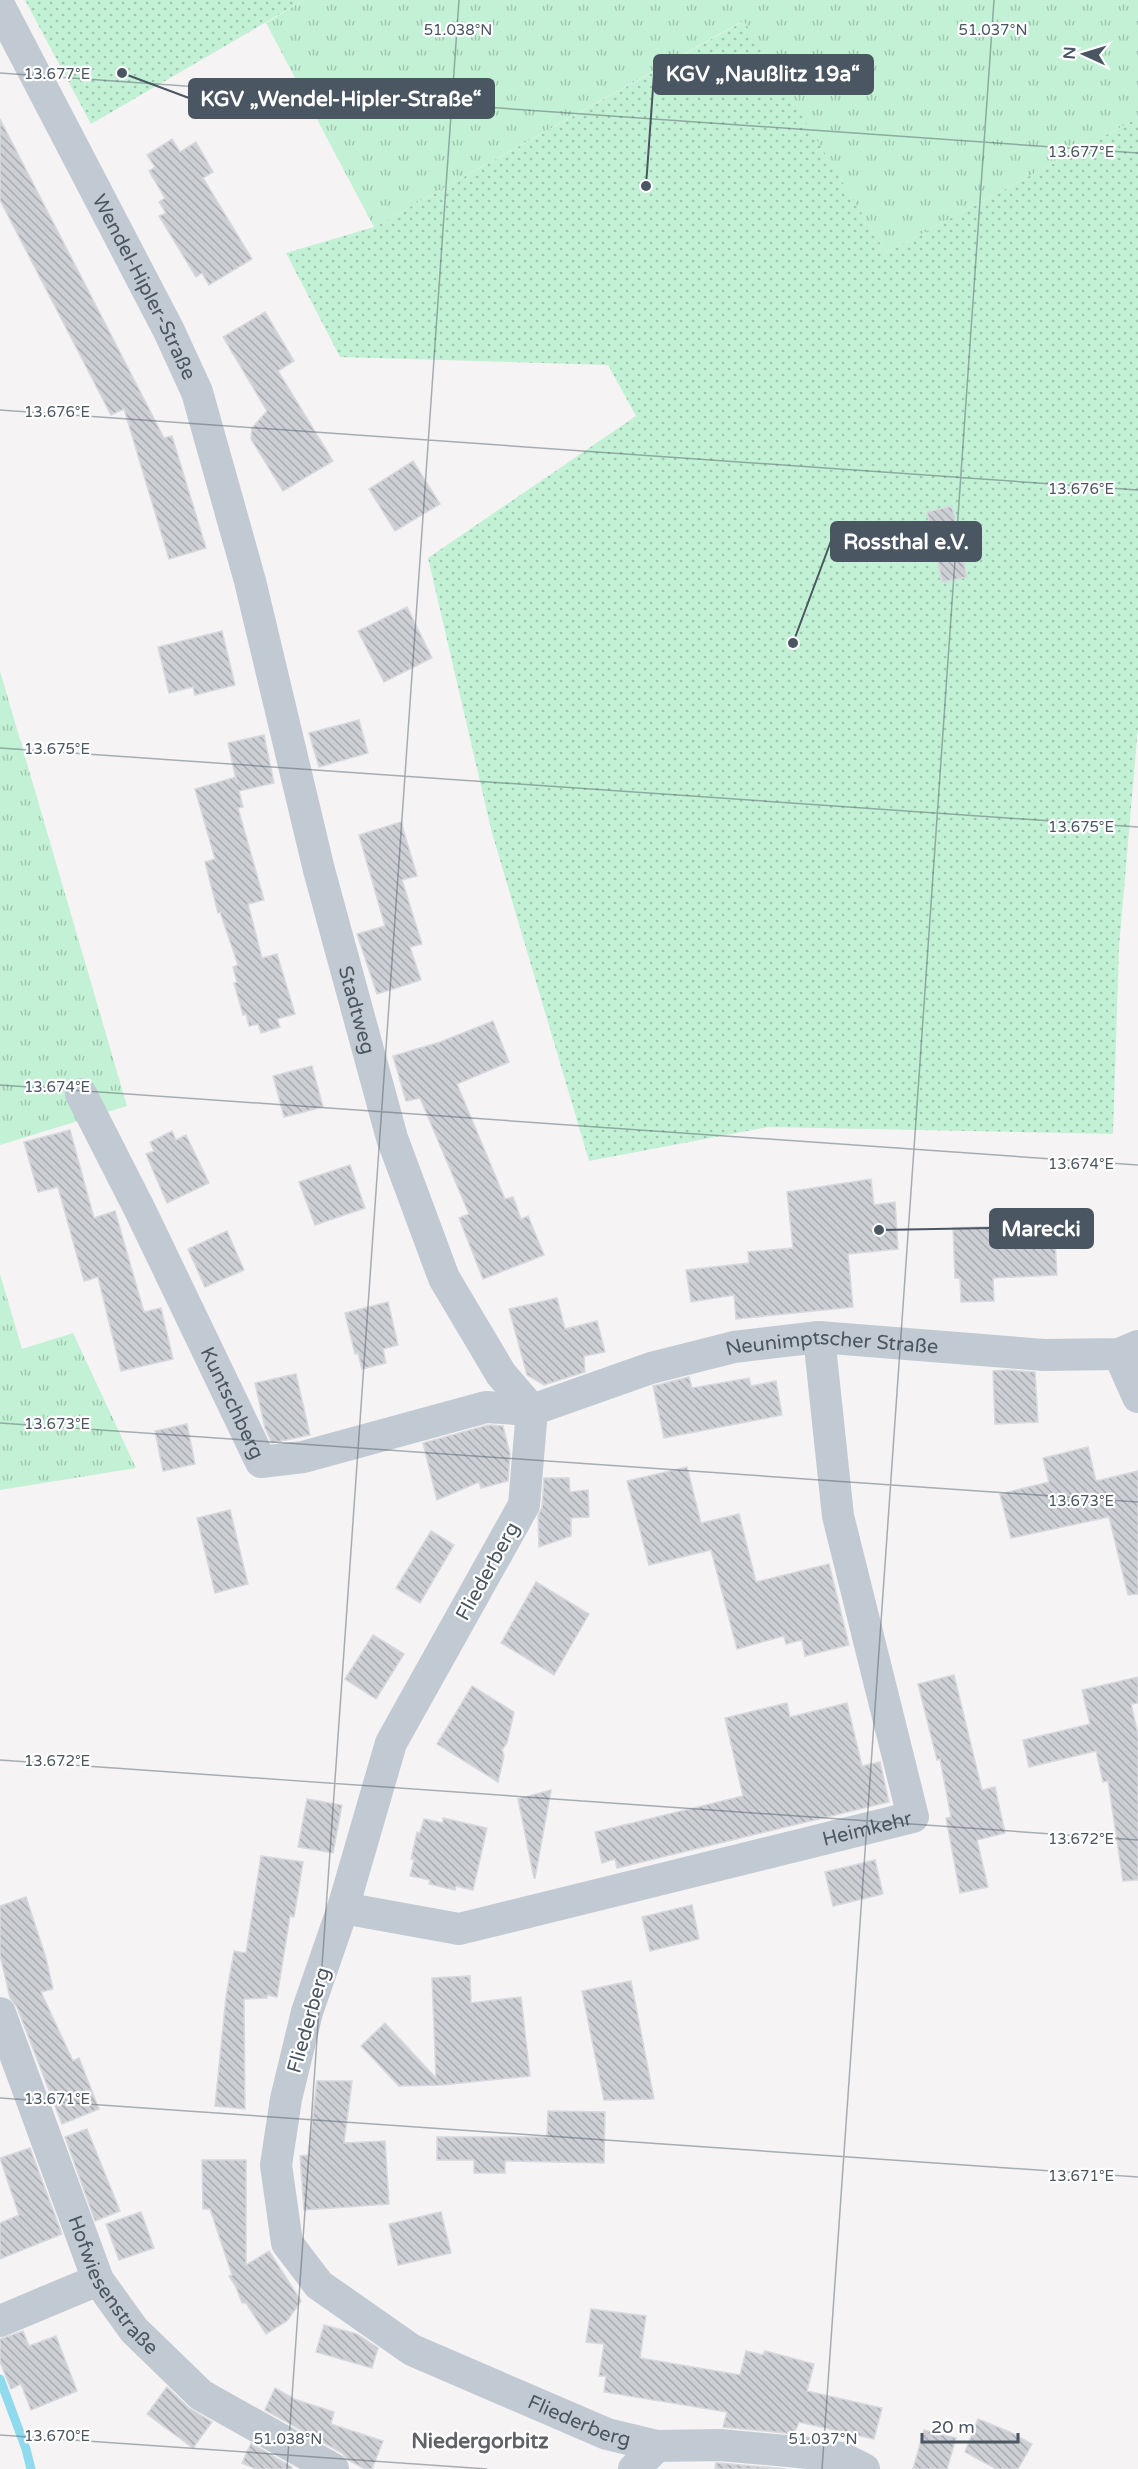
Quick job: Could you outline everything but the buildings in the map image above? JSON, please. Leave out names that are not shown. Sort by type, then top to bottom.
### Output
[{"type":"street","name":"Wendel-Hipler-Straße","points":[[0,7],[169,332],[197,392],[250,581]]},
{"type":"street","name":"Stadtweg","points":[[250,581],[319,870],[392,1138],[444,1278],[501,1374],[532,1410]]},
{"type":"street","name":"Kuntschberg","points":[[81,1094],[140,1210],[261,1462],[303,1457],[486,1407],[532,1410]]},
{"type":"street","name":"Neunimptscher Straße","points":[[532,1410],[651,1368],[734,1347],[819,1337],[1044,1355],[1128,1350]]},
{"type":"street","name":"Heimkehr","points":[[343,1908],[459,1929],[913,1817],[838,1516],[819,1337]]},
{"type":"street","points":[[1128,1350],[1138,1397]]},
{"type":"street","name":"Fliederberg","points":[[532,1410],[524,1505],[391,1743],[343,1908],[307,2012],[286,2099],[276,2165],[287,2243],[319,2285],[412,2350],[607,2434],[657,2446],[720,2445],[809,2453],[842,2458],[864,2469]]},
{"type":"street","name":"Hofwiesenstraße","points":[[0,2013],[98,2280],[134,2330],[201,2395],[333,2469]]},
{"type":"street","points":[[0,2321],[98,2280]]},
{"type":"street","points":[[634,2469],[657,2446]]},
{"type":"green space","points":[[25,0],[304,0],[91,124]]},
{"type":"green space","points":[[304,0],[1138,0],[1138,118],[886,253],[743,21],[374,227],[266,23]]},
{"type":"green space","points":[[744,21],[886,253],[1138,118],[1138,727],[1119,947],[1113,1134],[768,1127],[589,1161],[492,833],[428,558],[636,416],[608,365],[340,357],[286,253],[374,227]]},
{"type":"green space","points":[[0,671],[127,1106],[0,1145]]},
{"type":"green space","points":[[0,1274],[22,1349],[73,1333],[136,1468],[0,1490]]},
{"type":"waterway","points":[[0,2379],[31,2469]]},
{"type":"place","name":"KGV „Wendel-Hipler-Straße“","points":[[122,73]]},
{"type":"place","name":"KGV „Naußlitz 19a“","points":[[646,186]]},
{"type":"place","name":"Rossthal e.V.","points":[[793,643]]},
{"type":"place","name":"Marecki","points":[[879,1230]]},
{"type":"district","name":"Niedergorbitz","points":[[480,2441]]}]
